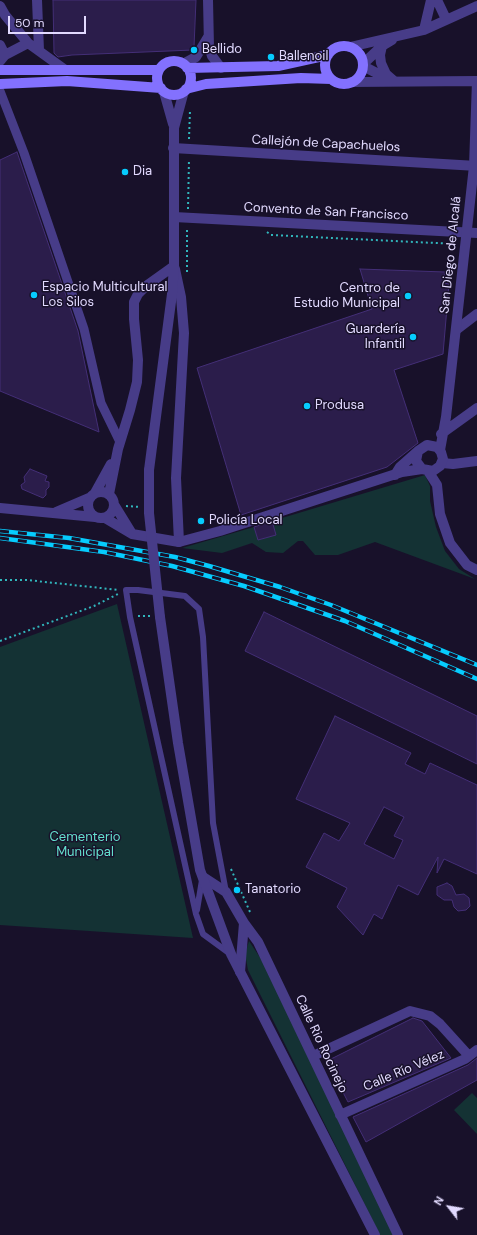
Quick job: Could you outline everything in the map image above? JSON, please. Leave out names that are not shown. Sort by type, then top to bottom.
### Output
[{"type":"main road","points":[[0,84],[67,81],[162,90],[174,95],[206,84],[301,78],[331,79],[340,84],[351,82],[358,77],[363,65],[359,54],[350,47],[337,47],[328,55],[325,62],[325,69],[331,79]]},
{"type":"main road","points":[[162,90],[157,80],[159,70],[164,65],[171,62],[185,66],[221,68],[278,66],[328,55]]},
{"type":"main road","points":[[185,66],[190,79],[185,90]]},
{"type":"main road","points":[[0,70],[159,70]]},
{"type":"street","points":[[37,0],[39,50]]},
{"type":"street","points":[[208,0],[208,37],[212,56],[221,68]]},
{"type":"street","points":[[424,30],[430,0]]},
{"type":"street","points":[[437,0],[446,19]]},
{"type":"street","points":[[0,6],[5,15],[28,42],[64,69]]},
{"type":"street","points":[[350,47],[424,30],[477,6]]},
{"type":"street","points":[[394,81],[363,65],[382,46],[399,36]]},
{"type":"street","points":[[185,66],[196,57],[208,37]]},
{"type":"street","points":[[0,45],[2,58],[28,42]]},
{"type":"street","points":[[382,46],[380,54],[381,63],[386,74],[394,81]]},
{"type":"street","points":[[351,82],[477,81]]},
{"type":"street","name":"San Diego de Alcalá","points":[[440,450],[456,330],[472,232],[476,166],[477,81]]},
{"type":"street","points":[[162,90],[174,128]]},
{"type":"street","points":[[185,90],[174,128],[174,266],[169,321],[149,470],[149,507],[158,616],[178,743],[203,877],[231,954],[375,1235]]},
{"type":"street","points":[[0,91],[24,153],[84,329],[101,403],[119,446]]},
{"type":"street","name":"Callejón de Capachuelos","points":[[173,148],[476,166]]},
{"type":"street","name":"Convento de San Francisco","points":[[174,217],[472,232]]},
{"type":"street","points":[[109,494],[119,446],[137,382],[138,360],[134,302],[138,294],[146,286],[174,266]]},
{"type":"street","points":[[174,266],[181,297],[184,333],[176,478],[179,542]]},
{"type":"street","points":[[456,330],[477,314]]},
{"type":"street","points":[[395,475],[400,467],[418,451],[477,408]]},
{"type":"street","points":[[427,445],[434,445],[440,450],[443,456],[437,485],[440,514],[450,543],[467,565],[477,570]]},
{"type":"street","points":[[95,517],[89,510],[88,506],[119,446]]},
{"type":"street","points":[[418,451],[416,461],[437,485]]},
{"type":"street","points":[[0,508],[106,518],[132,534],[179,542],[220,531],[395,475],[425,470],[440,465],[477,461]]},
{"type":"street","points":[[53,513],[102,492],[109,494],[114,499],[115,506],[132,534]]},
{"type":"street","points":[[106,518],[112,514],[115,506]]},
{"type":"street","name":"Calle Rio Rocinejo","points":[[203,877],[226,892],[244,923],[258,942],[398,1235]]},
{"type":"street","points":[[240,972],[240,956],[244,923]]},
{"type":"street","points":[[313,1056],[410,1011],[430,1016],[473,1053]]},
{"type":"street","name":"Calle Río Vélez","points":[[340,1115],[473,1053]]},
{"type":"lane","points":[[226,892],[213,823],[208,704],[203,637],[199,608],[185,596],[138,590],[126,590],[130,616],[196,914],[203,934],[231,954]]},
{"type":"lane","points":[[196,914],[203,877]]},
{"type":"path","points":[[187,277],[190,110]]},
{"type":"path","points":[[437,243],[460,244]]},
{"type":"path","points":[[115,506],[149,507]]},
{"type":"path","points":[[0,580],[26,580],[126,590]]},
{"type":"path","points":[[0,641],[94,606],[126,590]]},
{"type":"path","points":[[130,616],[158,616]]},
{"type":"path","points":[[228,863],[251,912]]},
{"type":"green space","points":[[425,475],[430,486],[430,501],[436,527],[445,551],[459,569],[475,579],[375,542],[338,555],[315,555],[303,541],[298,541],[283,553],[266,552],[252,543],[222,553],[182,548],[254,527],[258,540],[275,535],[272,521]]},
{"type":"green space","name":"Cementerio Municipal","points":[[117,604],[193,938],[0,925],[0,647]]},
{"type":"green space","points":[[249,941],[263,962],[394,1235],[380,1235],[248,970],[245,954]]},
{"type":"green space","points":[[472,1093],[477,1098],[477,1134],[454,1110]]},
{"type":"building","points":[[53,0],[196,0],[193,50],[72,55],[58,57],[54,53]]},
{"type":"building","name":"Espacio Multicultural Los Silos","points":[[17,152],[78,331],[99,432],[0,391],[0,160]]},
{"type":"building","name":"Produsa","points":[[360,269],[445,272],[444,283],[449,284],[443,354],[394,370],[418,443],[387,467],[241,515],[197,368],[372,309]]},
{"type":"building","points":[[30,469],[47,476],[45,481],[49,482],[49,487],[43,498],[22,489],[21,485],[25,482],[24,477]]},
{"type":"building","points":[[272,521],[276,535],[258,540],[254,527]]},
{"type":"building","points":[[264,612],[477,716],[477,764],[245,651]]},
{"type":"building","points":[[335,716],[411,753],[405,764],[425,774],[430,763],[477,785],[477,874],[444,859],[437,873],[438,857],[418,895],[398,885],[382,919],[374,914],[363,935],[337,907],[347,888],[306,867],[324,833],[339,841],[350,823],[296,799]],"holes":[[[384,807],[404,817],[394,836],[403,840],[394,859],[364,844]]]},
{"type":"building","points":[[447,883],[452,886],[456,895],[464,894],[469,898],[470,906],[466,910],[458,911],[454,907],[452,900],[444,900],[437,895],[437,887]]},
{"type":"building","points":[[413,1018],[422,1021],[451,1058],[348,1102],[327,1061]]},
{"type":"building","points":[[477,1058],[477,1080],[366,1142],[353,1117],[468,1065]]},
{"type":"railway","points":[[0,531],[69,538],[175,557],[209,566],[280,587],[331,605],[477,665]]},
{"type":"railway","points":[[0,538],[104,552],[172,566],[244,586],[345,621],[477,679]]},
{"type":"place","name":"Bellido","points":[[194,50]]},
{"type":"place","name":"Ballenoil","points":[[271,57]]},
{"type":"place","name":"Dia","points":[[125,172]]},
{"type":"place","name":"Espacio Multicultural Los Silos","points":[[34,295]]},
{"type":"place","name":"Centro de Estudio Municipal","points":[[408,296]]},
{"type":"place","name":"Guardería Infantil","points":[[413,337]]},
{"type":"place","name":"Produsa","points":[[307,406]]},
{"type":"place","name":"Policía Local","points":[[201,521]]},
{"type":"place","name":"Tanatorio","points":[[237,890]]}]
